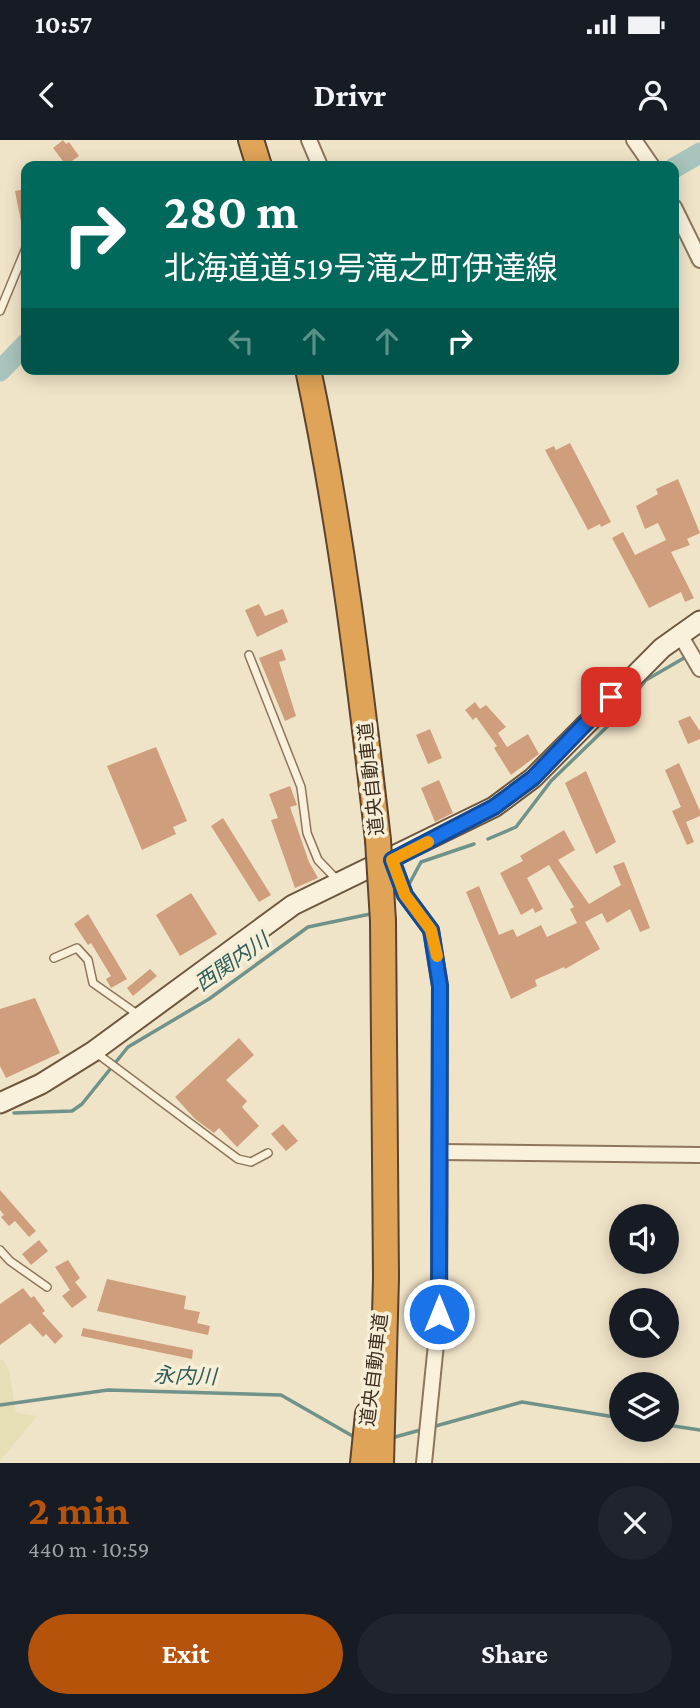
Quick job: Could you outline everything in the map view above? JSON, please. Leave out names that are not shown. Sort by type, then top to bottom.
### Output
[{"type":"highway","points":[[251,140],[257,161]]},
{"type":"highway","name":"道央自動車道","points":[[310,375],[326,451],[354,624],[385,850],[383,921],[386,1278],[381,1463]]},
{"type":"highway","name":"道央自動車道","points":[[363,1463],[386,1278]]},
{"type":"main road","points":[[3,1098],[106,1061],[141,1016],[293,905],[339,882],[385,850],[494,807],[533,778],[630,677],[680,633],[700,621]]},
{"type":"street","points":[[309,140],[318,161]]},
{"type":"street","points":[[637,144],[649,161]]},
{"type":"street","points":[[679,216],[700,260]]},
{"type":"street","points":[[680,633],[700,669]]},
{"type":"street","points":[[385,850],[403,890],[431,930],[440,986],[439,1314],[424,1463]]},
{"type":"street","points":[[440,1152],[700,1155]]},
{"type":"lane","points":[[0,311],[21,260]]},
{"type":"lane","points":[[249,655],[301,787],[307,833],[318,860],[339,882]]},
{"type":"lane","points":[[54,958],[77,948],[88,960],[93,983],[141,1016]]},
{"type":"lane","points":[[106,1061],[238,1159],[251,1162],[268,1153]]},
{"type":"lane","points":[[0,1250],[10,1261],[47,1287]]},
{"type":"shaded area","points":[[3,1359],[9,1370],[16,1413],[37,1416],[0,1461],[0,1360]]},
{"type":"building","points":[[63,140],[66,144],[69,142],[79,156],[72,161],[63,161],[53,148]]},
{"type":"building","points":[[21,190],[21,222],[15,191]]},
{"type":"building","points":[[570,443],[611,522],[601,527],[600,524],[588,530],[545,450],[554,446],[556,450]]},
{"type":"building","points":[[678,479],[700,533],[687,539],[690,545],[671,552],[694,598],[685,602],[681,592],[649,608],[612,538],[623,532],[635,555],[666,540],[658,523],[645,529],[636,506],[658,494],[656,489]]},
{"type":"building","points":[[259,604],[265,616],[283,609],[288,622],[257,637],[245,610]]},
{"type":"building","points":[[282,649],[286,660],[279,662],[296,716],[285,721],[259,658]]},
{"type":"building","points":[[475,702],[480,709],[486,705],[506,727],[498,733],[507,747],[528,734],[539,754],[511,775],[494,748],[497,746],[476,717],[473,720],[465,710]]},
{"type":"building","points":[[690,716],[700,731],[700,739],[688,744],[678,721]]},
{"type":"building","points":[[430,729],[442,758],[428,764],[416,735]]},
{"type":"building","points":[[156,747],[187,821],[173,827],[176,834],[142,850],[107,766]]},
{"type":"building","points":[[679,763],[700,811],[700,816],[686,822],[694,842],[687,845],[672,811],[681,807],[665,770]]},
{"type":"building","points":[[586,771],[616,842],[596,854],[565,783]]},
{"type":"building","points":[[439,780],[453,813],[435,822],[421,788]]},
{"type":"building","points":[[290,786],[297,805],[290,807],[309,862],[318,878],[295,888],[271,820],[278,818],[269,794]]},
{"type":"building","points":[[223,818],[271,895],[259,902],[211,826]]},
{"type":"building","points":[[564,830],[575,850],[558,860],[589,904],[621,885],[613,866],[624,862],[650,928],[640,932],[630,909],[607,923],[602,913],[585,922],[600,949],[565,969],[564,967],[535,980],[537,986],[511,999],[466,892],[479,886],[499,935],[513,929],[517,937],[541,925],[547,937],[577,923],[570,909],[574,907],[549,865],[527,878],[543,909],[535,913],[533,908],[521,915],[500,873],[523,861],[520,856]]},
{"type":"building","points":[[191,893],[217,934],[180,956],[156,915]]},
{"type":"building","points":[[88,914],[127,979],[111,988],[106,979],[111,976],[91,943],[88,945],[74,924]]},
{"type":"building","points":[[150,969],[157,976],[133,996],[127,988]]},
{"type":"building","points":[[35,998],[60,1053],[6,1078],[0,1066],[0,1009]]},
{"type":"building","points":[[239,1038],[254,1055],[226,1080],[247,1101],[242,1107],[259,1126],[237,1147],[219,1128],[214,1133],[195,1119],[175,1097]]},
{"type":"building","points":[[283,1124],[298,1141],[286,1151],[271,1134]]},
{"type":"building","points":[[0,1190],[36,1231],[29,1237],[15,1221],[9,1226],[1,1217],[4,1215],[0,1210]]},
{"type":"building","points":[[39,1240],[48,1251],[31,1265],[22,1254]]},
{"type":"building","points":[[68,1260],[80,1278],[75,1282],[87,1297],[72,1308],[62,1296],[70,1290],[55,1267]]},
{"type":"building","points":[[107,1279],[186,1296],[184,1309],[200,1312],[197,1323],[210,1326],[208,1335],[97,1311]]},
{"type":"building","points":[[23,1288],[31,1298],[34,1296],[45,1311],[42,1313],[63,1336],[55,1344],[46,1334],[43,1337],[30,1323],[0,1345],[0,1304]]},
{"type":"building","points":[[83,1328],[193,1350],[192,1359],[81,1336]]},
{"type":"waterway","points":[[679,165],[700,153]]},
{"type":"waterway","points":[[0,371],[21,349]]},
{"type":"waterway","name":"西関内川","points":[[488,839],[516,827],[551,781],[614,720],[646,680],[684,658]]},
{"type":"waterway","name":"西関内川","points":[[407,888],[421,862],[474,844]]},
{"type":"waterway","name":"西関内川","points":[[14,1113],[72,1111],[82,1104],[128,1047],[209,999],[308,927],[375,913]]},
{"type":"waterway","name":"永内川","points":[[0,1405],[108,1390],[281,1395],[356,1438]]},
{"type":"waterway","name":"永内川","points":[[432,1427],[522,1402],[609,1416]]},
{"type":"waterway","name":"永内川","points":[[679,1427],[700,1430]]},
{"type":"waterway","name":"永内川","points":[[395,1437],[424,1429]]},
{"type":"slow traffic","points":[[428,842],[392,860],[405,895],[431,930],[437,956]]},
{"type":"route","points":[[439,1314],[440,986],[431,930],[405,895],[392,860],[494,807],[533,778],[611,697]]}]
